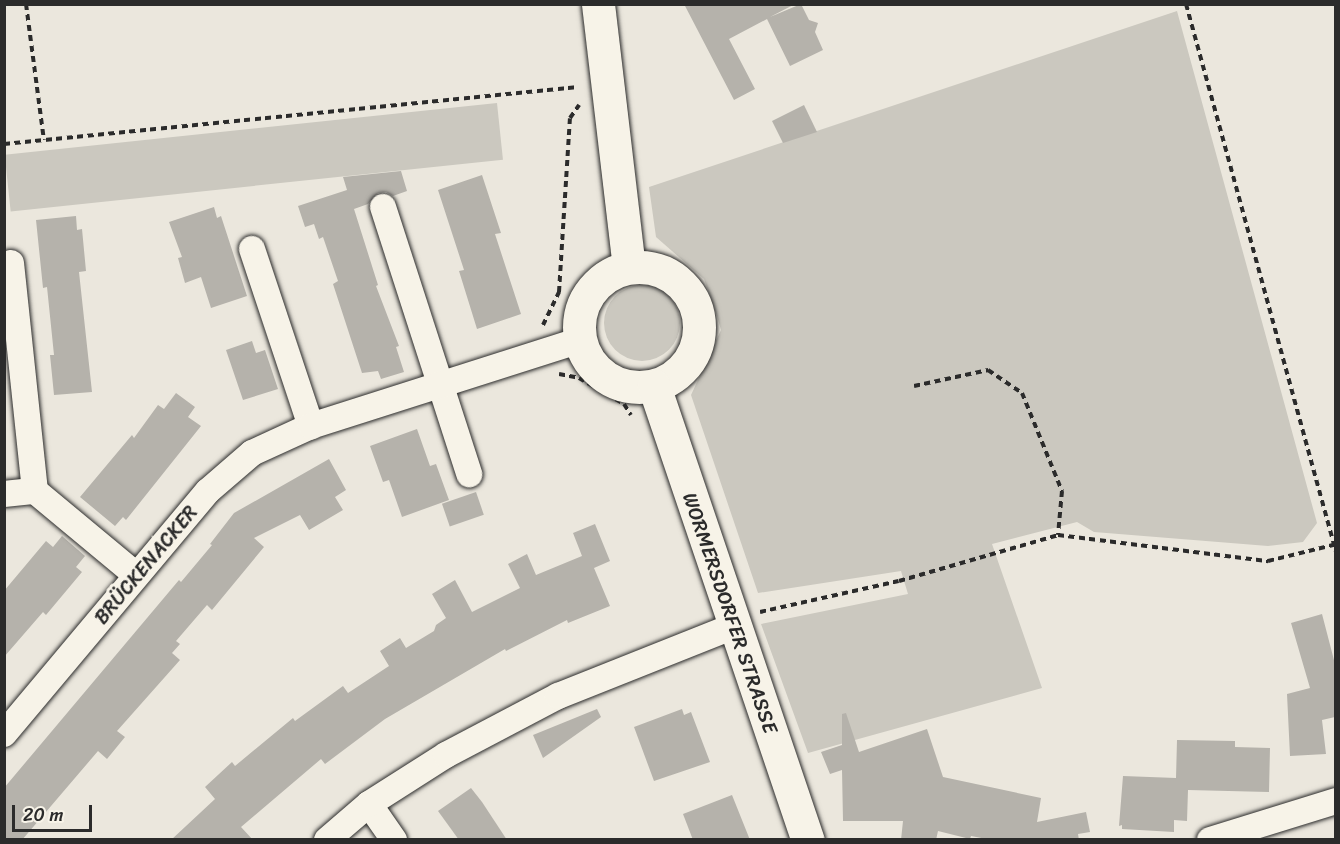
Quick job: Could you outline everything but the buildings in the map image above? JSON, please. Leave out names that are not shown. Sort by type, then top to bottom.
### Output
[{"type":"main road","points":[[598,4],[598,85],[629,267]]},
{"type":"main road","points":[[629,267],[652,268],[666,273],[685,288],[698,314],[699,329],[695,350],[681,370],[654,386],[635,387],[613,382],[592,365],[580,340],[580,311],[590,292],[606,276],[629,267]]},
{"type":"main road","name":"WORMERSDORFER STRASSE","points":[[654,386],[808,840]]},
{"type":"street","points":[[383,207],[469,474]]},
{"type":"street","points":[[252,249],[311,426]]},
{"type":"street","points":[[11,263],[35,491],[136,575]]},
{"type":"street","name":"BRÜCKENACKER","points":[[4,734],[208,492],[252,453],[311,426],[580,340]]},
{"type":"street","points":[[4,494],[35,491]]},
{"type":"street","points":[[327,840],[369,804],[446,755],[558,696],[734,626]]},
{"type":"street","points":[[1210,840],[1335,801]]},
{"type":"street","points":[[369,804],[394,840]]},
{"type":"path","points":[[26,4],[44,140]]},
{"type":"path","points":[[1186,4],[1335,552]]},
{"type":"path","points":[[4,144],[598,85]]},
{"type":"path","points":[[598,85],[570,118],[559,292],[539,333],[560,375],[579,378],[624,404],[634,421]]},
{"type":"path","points":[[914,386],[988,369],[1022,393],[1062,491],[1058,535]]},
{"type":"path","points":[[734,626],[765,609],[899,581],[1058,535],[1268,561],[1334,545]]},
{"type":"shaded area","points":[[1177,11],[1317,523],[1303,542],[1268,546],[1094,532],[1077,522],[992,544],[1042,688],[808,753],[761,624],[908,594],[901,571],[758,593],[691,395],[721,330],[704,279],[656,237],[649,187]]},
{"type":"shaded area","points":[[497,103],[503,160],[11,211],[5,155]]},
{"type":"shaded area","points":[[635,285],[649,285],[663,291],[674,302],[680,316],[677,338],[669,350],[649,361],[635,361],[621,355],[610,344],[604,330],[604,316],[610,302],[621,291]]}]
